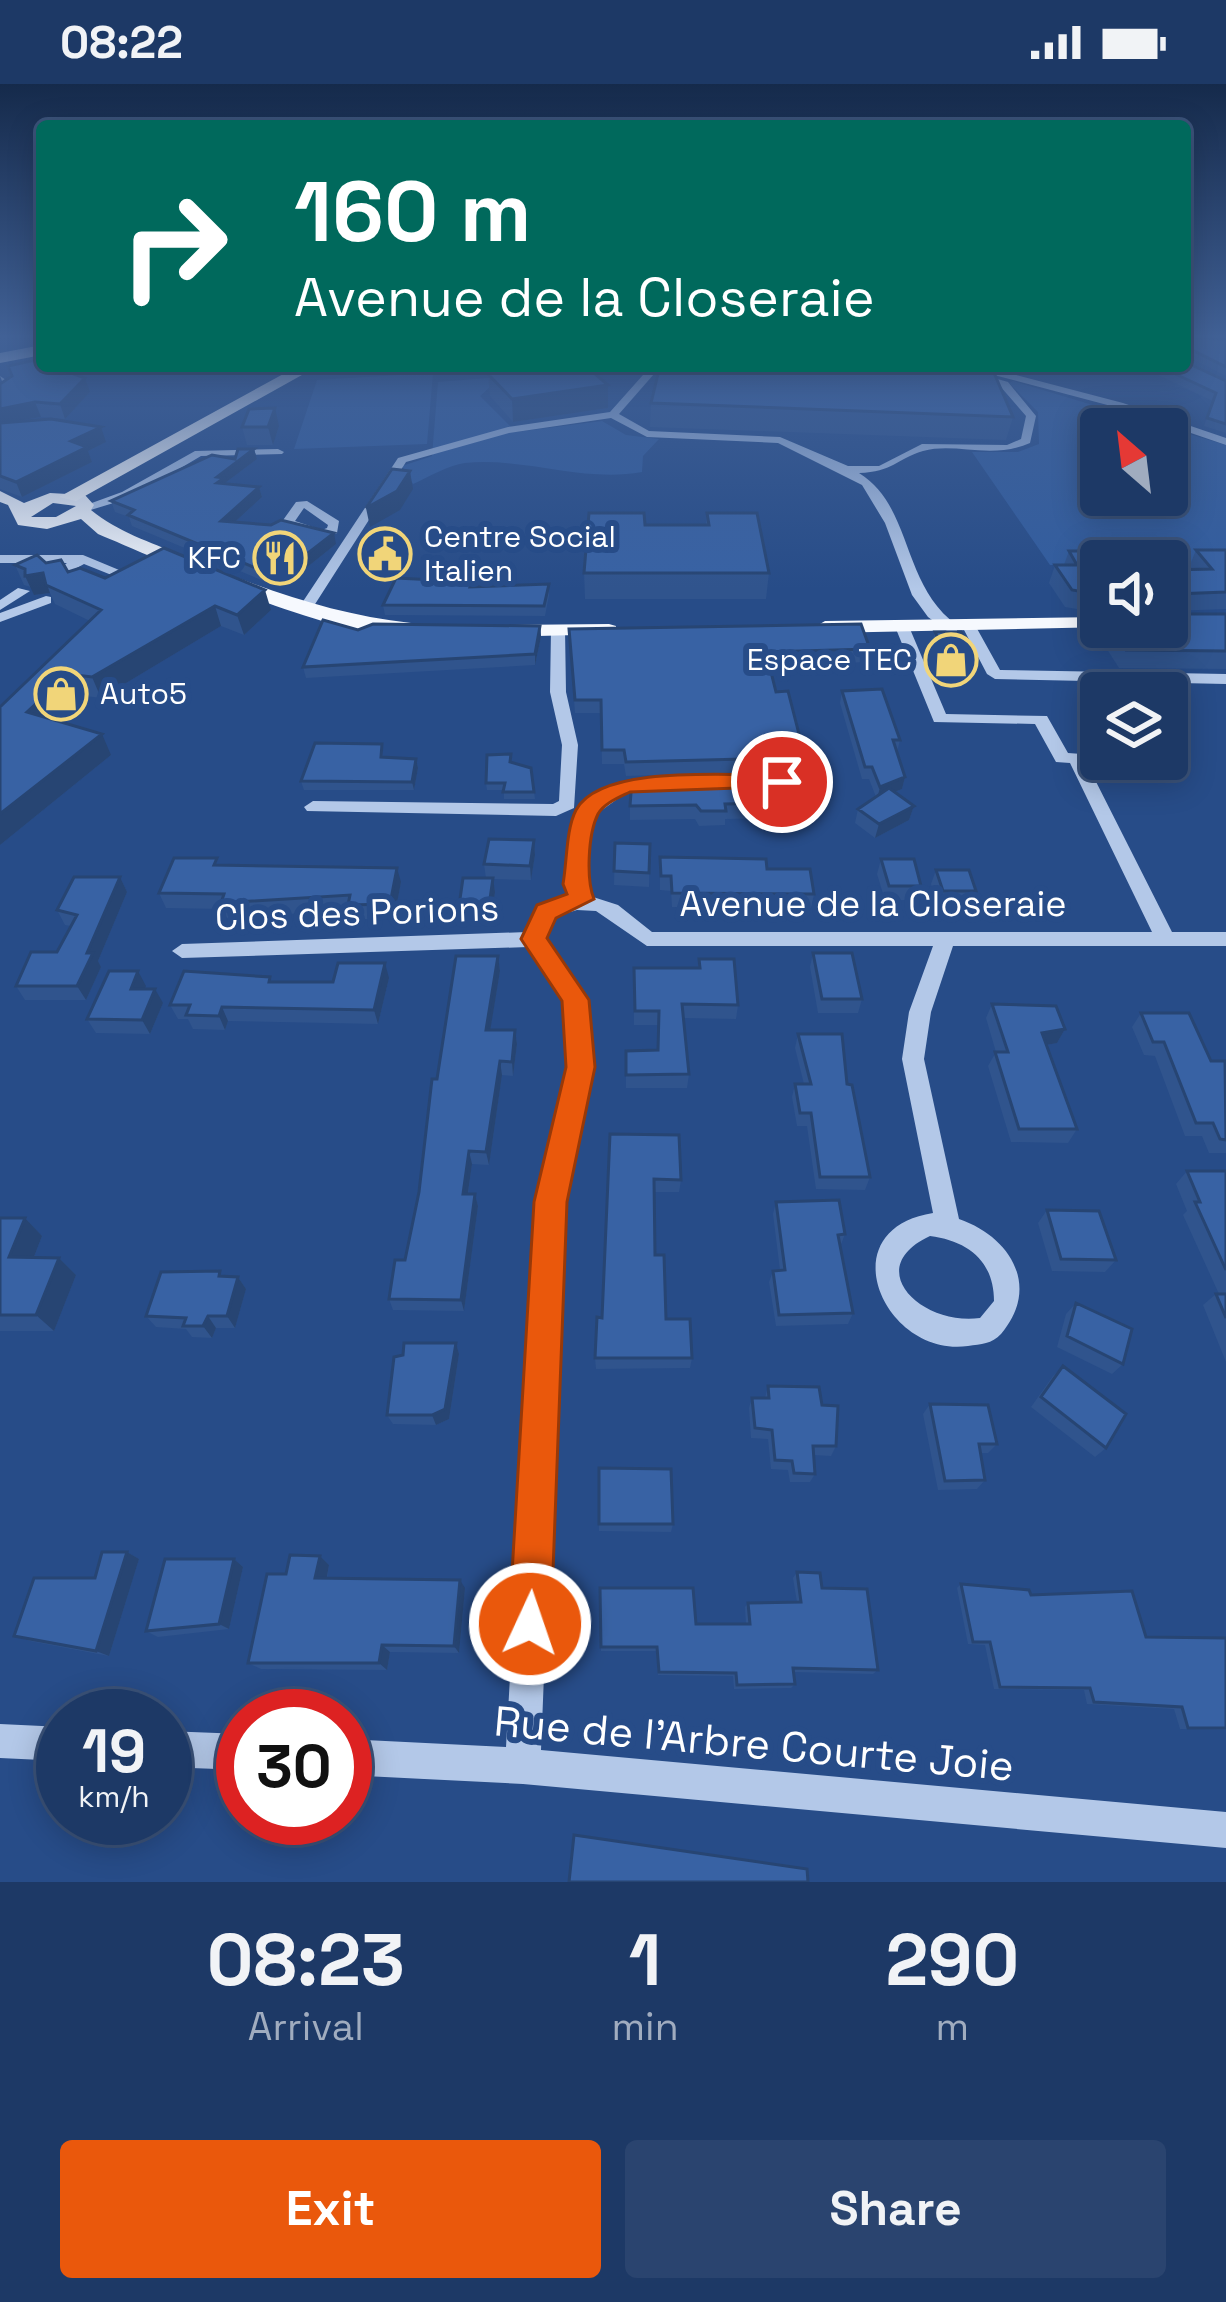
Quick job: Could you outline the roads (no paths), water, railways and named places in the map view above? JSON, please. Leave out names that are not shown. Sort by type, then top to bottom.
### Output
[{"type":"highway","points":[[74,503],[214,422]]},
{"type":"highway","points":[[74,503],[220,422]]},
{"type":"main road","points":[[0,493],[74,503],[104,530]]},
{"type":"main road","points":[[0,493],[21,511],[24,521],[104,530],[305,609],[360,624],[441,631]]},
{"type":"main road","points":[[21,511],[74,503]]},
{"type":"main road","points":[[59,522],[74,503]]},
{"type":"main road","points":[[799,628],[1080,624]]},
{"type":"main road","points":[[484,631],[623,630]]},
{"type":"street","points":[[305,609],[402,460],[508,430],[569,422]]},
{"type":"street","points":[[624,422],[647,434],[780,440],[871,486],[934,619],[961,628],[994,674],[1226,679]]},
{"type":"street","points":[[846,470],[881,469],[922,447],[1009,448],[1026,441],[1029,422]]},
{"type":"street","points":[[1168,422],[1226,442]]},
{"type":"street","points":[[74,503],[129,493],[199,452],[278,452]]},
{"type":"street","points":[[871,486],[881,469]]},
{"type":"street","points":[[0,559],[83,559],[96,573],[129,577]]},
{"type":"street","points":[[57,574],[83,559]]},
{"type":"street","points":[[0,606],[23,591]]},
{"type":"street","points":[[921,595],[955,615],[1018,625]]},
{"type":"street","points":[[823,627],[900,619],[914,612],[921,595]]},
{"type":"street","points":[[0,619],[46,600]]},
{"type":"street","points":[[903,628],[940,719],[1041,719],[1062,758],[1076,758],[1166,939]]},
{"type":"street","points":[[313,807],[556,811],[568,804],[571,768],[559,692],[558,630]]},
{"type":"street","points":[[756,782],[821,780]]},
{"type":"street","points":[[523,1766],[550,1202],[580,1067],[575,1000],[534,939],[546,912],[582,899],[575,884],[586,812],[626,785],[670,784]]},
{"type":"street","name":"Avenue de la Closeraie","points":[[582,899],[615,910],[647,939],[1226,939]]},
{"type":"street","points":[[946,937],[920,1012],[913,1059],[948,1225]]},
{"type":"street","name":"Clos des Porions","points":[[182,951],[534,939]]},
{"type":"street","points":[[929,1224],[948,1225],[982,1241],[995,1255],[1009,1288],[1000,1320],[970,1336],[952,1336],[913,1319],[889,1286],[886,1268],[899,1238],[929,1224]]},
{"type":"street","points":[[0,1741],[36,1743]]},
{"type":"street","name":"Rue de l'Arbre Courte Joie","points":[[372,1758],[523,1766],[1226,1830]]},
{"type":"place","name":"Centre Social Italien","points":[[385,554]]},
{"type":"place","name":"KFC","points":[[280,558]]},
{"type":"place","name":"Espace TEC","points":[[951,660]]},
{"type":"place","name":"Auto5","points":[[61,694]]}]
